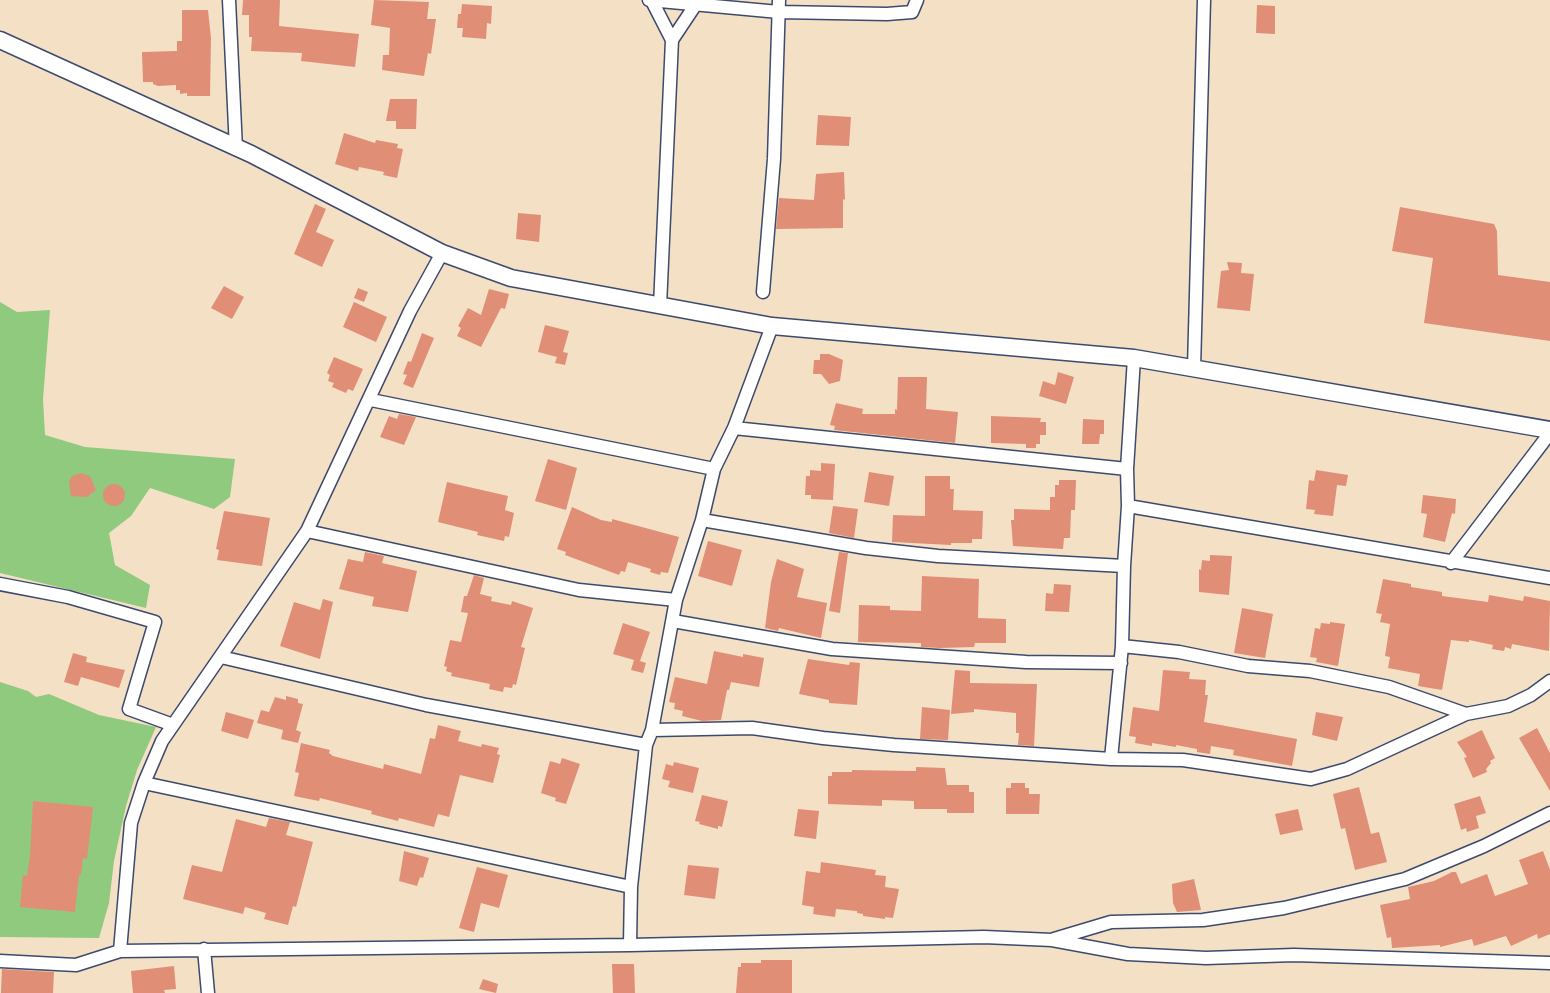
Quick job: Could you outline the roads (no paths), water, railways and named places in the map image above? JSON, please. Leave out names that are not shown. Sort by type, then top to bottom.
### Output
[{"type":"street","points":[[229,0],[236,149]]},
{"type":"street","points":[[650,0],[904,14],[912,12],[917,0]]},
{"type":"street","points":[[650,0],[672,40]]},
{"type":"street","points":[[1194,368],[1204,0]]},
{"type":"street","points":[[660,306],[672,40],[696,4]]},
{"type":"street","points":[[763,292],[774,159],[779,6]]},
{"type":"street","points":[[0,40],[236,149],[442,253],[512,278],[772,326],[1134,358],[1550,432],[1451,563]]},
{"type":"street","points":[[120,951],[131,823],[144,782],[162,741],[307,531],[371,400],[410,311],[442,253]]},
{"type":"street","points":[[630,945],[631,887],[646,745],[652,730],[676,600],[702,520],[714,469],[734,428],[772,326]]},
{"type":"street","points":[[1111,759],[1122,646],[1128,506],[1127,469],[1134,358]]},
{"type":"street","points":[[371,400],[714,469]]},
{"type":"street","points":[[734,428],[1127,469]]},
{"type":"street","points":[[1128,506],[1451,563],[1550,578]]},
{"type":"street","points":[[702,520],[866,548],[938,556],[1124,566]]},
{"type":"street","points":[[307,531],[579,590],[676,600]]},
{"type":"street","points":[[0,584],[68,598],[155,622],[129,709],[173,725]]},
{"type":"street","points":[[673,621],[832,649],[1026,662],[1121,663]]},
{"type":"street","points":[[1122,646],[1179,652],[1248,666],[1319,673],[1390,687],[1466,714]]},
{"type":"street","points":[[221,657],[426,705],[646,745]]},
{"type":"street","points":[[652,730],[752,728],[885,744],[1111,759],[1183,760],[1311,779],[1347,769],[1466,714],[1508,706],[1531,695],[1550,681]]},
{"type":"street","points":[[144,782],[631,887]]},
{"type":"street","points":[[1052,940],[1111,922],[1203,920],[1284,908],[1405,879],[1484,846],[1550,813]]},
{"type":"street","points":[[0,961],[76,965],[120,951],[204,949],[630,945],[974,938],[1052,940],[1128,954],[1196,958],[1294,955],[1550,963]]},
{"type":"street","points":[[204,949],[208,993]]}]
